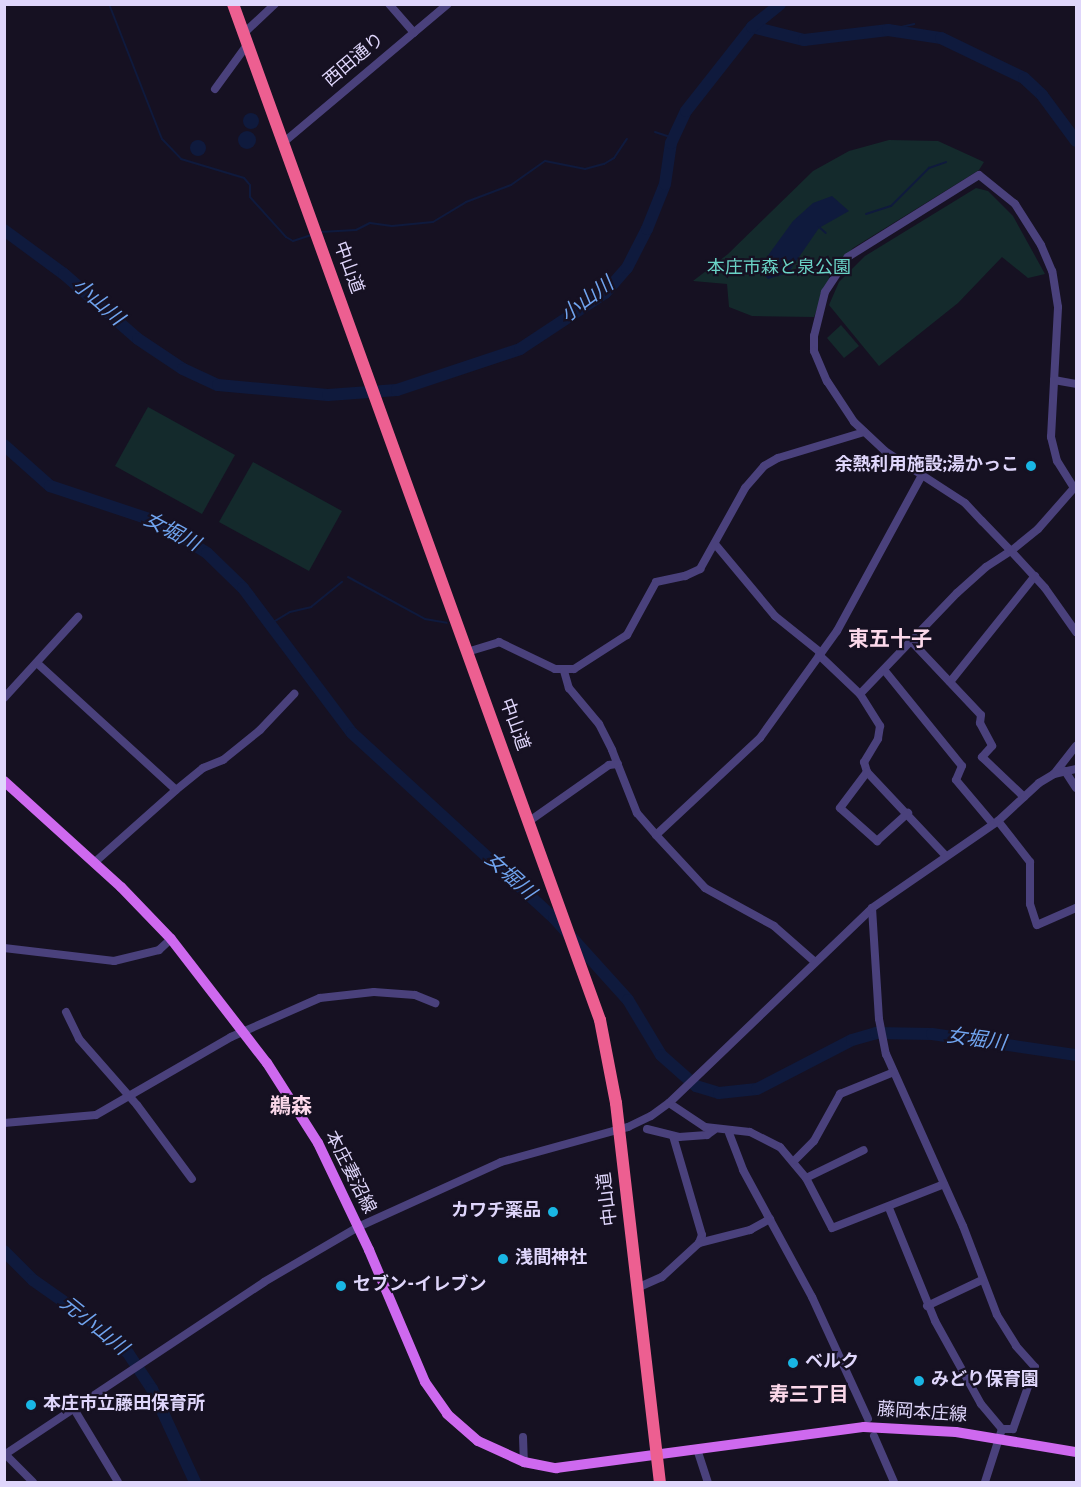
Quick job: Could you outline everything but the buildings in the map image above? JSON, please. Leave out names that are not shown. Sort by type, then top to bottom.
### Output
[{"type":"highway","name":"中山道","points":[[233,4],[598,1014],[612,1075],[660,1482]]},
{"type":"main road","name":"本庄妻沼線","points":[[4,781],[95,862],[171,939],[245,1032],[318,1143],[358,1227],[432,1395],[467,1433],[490,1448],[524,1462],[556,1468],[657,1455]]},
{"type":"main road","name":"藤岡本庄線","points":[[657,1455],[864,1427],[1001,1433],[1077,1452]]},
{"type":"street","points":[[216,88],[245,39],[275,4]]},
{"type":"street","points":[[389,4],[414,33]]},
{"type":"street","name":"西田通り","points":[[284,142],[444,6]]},
{"type":"street","points":[[860,694],[885,671],[978,573],[1011,551],[1051,517],[1074,488],[1052,450],[1058,307],[1050,264],[1015,204],[979,175],[860,247],[828,284],[814,336],[816,359],[839,402],[864,432],[922,475],[951,491],[1011,551],[1035,576],[1077,632]]},
{"type":"street","points":[[1054,380],[1077,384]]},
{"type":"street","points":[[467,652],[499,642],[564,671],[574,669],[622,639],[636,622],[651,587],[662,579],[695,572],[715,544],[745,488],[764,466],[778,458],[864,432]]},
{"type":"street","points":[[656,835],[760,738],[820,654],[886,546],[922,475]]},
{"type":"street","points":[[715,544],[775,616],[820,654],[860,694],[880,726],[878,739],[864,762],[867,772],[946,856]]},
{"type":"street","points":[[950,682],[1035,576]]},
{"type":"street","points":[[4,698],[78,617]]},
{"type":"street","points":[[912,642],[981,715],[980,723],[992,746],[982,757],[1024,797]]},
{"type":"street","points":[[36,663],[176,790]]},
{"type":"street","points":[[564,671],[569,688],[600,724],[637,813],[705,888],[774,926],[814,961]]},
{"type":"street","points":[[885,671],[962,766],[956,780],[1030,862],[1030,904],[1037,925],[1077,908]]},
{"type":"street","points":[[95,862],[203,768],[223,760],[294,694]]},
{"type":"street","points":[[33,1482],[5,1454],[264,1282],[358,1227],[501,1162],[619,1129],[644,1120],[669,1103],[814,961],[872,908],[996,822],[1054,774],[1077,746]]},
{"type":"street","points":[[528,822],[609,765],[618,764]]},
{"type":"street","points":[[1054,774],[1077,769]]},
{"type":"street","points":[[1065,771],[1077,788]]},
{"type":"street","points":[[867,772],[840,808],[877,841],[908,813]]},
{"type":"street","points":[[872,908],[879,1019],[886,1054],[944,1184],[982,1280],[1007,1333],[1035,1366],[1013,1429],[1001,1433]]},
{"type":"street","points":[[4,948],[114,961],[159,950],[171,939]]},
{"type":"street","points":[[4,1123],[81,1119],[129,1095],[168,1070],[320,998],[355,991],[416,995],[435,1003]]},
{"type":"street","points":[[66,1012],[79,1039],[129,1095],[192,1179]]},
{"type":"street","points":[[794,1161],[814,1141],[840,1094],[894,1072]]},
{"type":"street","points":[[669,1103],[714,1130],[760,1136],[794,1161],[806,1178],[832,1228],[889,1208],[944,1184]]},
{"type":"street","points":[[647,1129],[673,1136],[707,1135],[714,1130]]},
{"type":"street","points":[[729,1133],[743,1170],[812,1297],[868,1419]]},
{"type":"street","points":[[637,1288],[662,1277],[699,1243],[702,1235],[673,1136]]},
{"type":"street","points":[[806,1178],[864,1150]]},
{"type":"street","points":[[889,1208],[927,1306],[981,1404],[1001,1433]]},
{"type":"street","points":[[699,1243],[750,1230],[770,1219]]},
{"type":"street","points":[[927,1306],[982,1280]]},
{"type":"street","points":[[74,1409],[118,1482]]},
{"type":"street","points":[[985,1482],[1001,1433]]},
{"type":"street","points":[[874,1436],[894,1482]]},
{"type":"street","points":[[523,1437],[524,1462]]},
{"type":"street","points":[[697,1449],[708,1482]]},
{"type":"green space","name":"本庄市森と泉公園","points":[[889,140],[938,141],[984,162],[979,170],[853,248],[832,271],[814,317],[752,316],[729,307],[727,284],[693,281],[728,254],[813,171],[849,151]]},
{"type":"green space","points":[[976,188],[988,191],[1013,216],[1045,274],[1028,278],[1002,257],[958,303],[879,366],[829,305],[839,282],[865,256]]},
{"type":"green space","points":[[841,325],[859,346],[844,358],[827,338]]},
{"type":"green space","points":[[148,407],[235,455],[202,514],[115,466]]},
{"type":"green space","points":[[253,462],[342,511],[309,571],[219,522]]},
{"type":"water","points":[[251,113],[257,115],[259,121],[257,127],[251,129],[245,127],[243,121],[245,115]]},
{"type":"water","points":[[247,131],[253,134],[256,140],[253,146],[247,149],[241,146],[238,140],[241,134]]},
{"type":"water","points":[[198,140],[206,148],[198,156],[190,148]]},
{"type":"water","points":[[832,196],[849,211],[819,228],[788,273],[768,279],[763,273],[764,261],[793,221],[813,203]]},
{"type":"waterway","points":[[109,4],[162,139],[181,159],[244,178],[250,185],[250,197],[286,237],[293,241],[312,235]]},
{"type":"waterway","name":"小山川","points":[[4,230],[64,274],[138,339],[183,369],[218,385],[328,395],[397,390],[520,349],[605,293],[627,268],[647,229],[665,184],[671,143],[686,111],[752,27],[780,4]]},
{"type":"waterway","points":[[888,30],[914,24]]},
{"type":"waterway","name":"小山川","points":[[752,27],[804,40],[888,30],[941,38],[1024,78],[1042,95],[1076,141]]},
{"type":"waterway","points":[[655,132],[674,138]]},
{"type":"waterway","points":[[320,232],[356,230],[370,223],[392,226],[433,222],[466,202],[511,185],[545,161],[585,169],[604,164],[614,158],[627,139]]},
{"type":"waterway","points":[[866,214],[891,206],[929,168],[946,162]]},
{"type":"waterway","points":[[819,227],[826,233]]},
{"type":"waterway","name":"女堀川","points":[[4,445],[50,486],[158,522],[207,553],[243,588],[352,733],[554,918],[628,1000],[661,1055],[696,1086],[719,1093],[757,1089],[852,1040],[876,1033],[932,1034],[1076,1055]]},
{"type":"waterway","points":[[348,577],[425,619],[447,623]]},
{"type":"waterway","points":[[270,624],[290,612],[311,607],[342,582]]},
{"type":"waterway","name":"元小山川","points":[[4,1251],[33,1280],[90,1320],[128,1353],[152,1389],[195,1482]]},
{"type":"place","name":"余熱利用施設;湯かっこ","points":[[1031,466]]},
{"type":"place","name":"カワチ薬品","points":[[553,1212]]},
{"type":"place","name":"浅間神社","points":[[503,1259]]},
{"type":"place","name":"セブン-イレブン","points":[[341,1286]]},
{"type":"place","name":"ベルク","points":[[793,1363]]},
{"type":"place","name":"みどり保育園","points":[[919,1381]]},
{"type":"place","name":"本庄市立藤田保育所","points":[[31,1405]]},
{"type":"district","name":"東五十子","points":[[890,641]]},
{"type":"district","name":"鵜森","points":[[291,1108]]},
{"type":"district","name":"寿三丁目","points":[[809,1396]]}]
